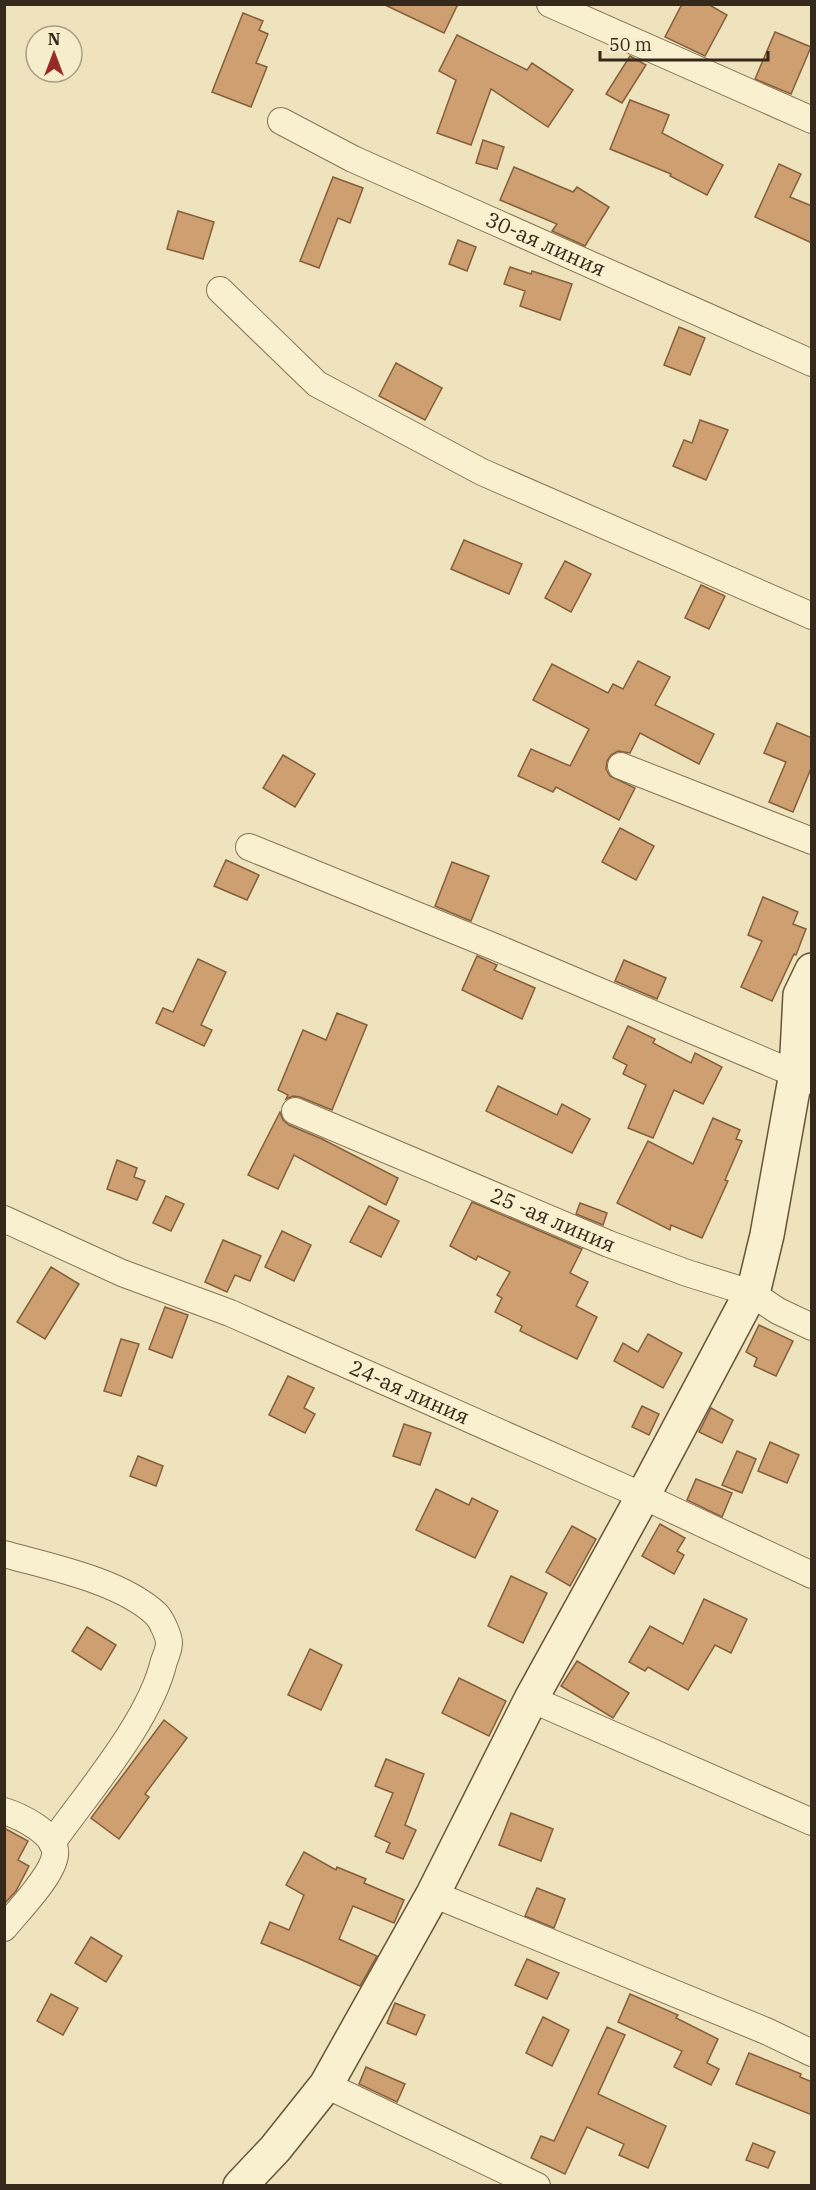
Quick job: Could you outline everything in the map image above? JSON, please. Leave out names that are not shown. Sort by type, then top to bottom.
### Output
[{"type":"street","points":[[550,4],[812,120]]},
{"type":"street","name":"30-ая линия","points":[[281,121],[353,159],[812,363]]},
{"type":"street","points":[[220,290],[317,384],[482,472],[812,616]]},
{"type":"street","points":[[621,766],[812,841]]},
{"type":"street","points":[[249,847],[804,1077]]},
{"type":"street","points":[[240,2186],[275,2149],[326,2085],[433,1894],[531,1699],[643,1496],[755,1285],[804,1077],[800,995],[812,970]]},
{"type":"street","name":"25 -ая линия","points":[[295,1111],[609,1244],[687,1273],[751,1293],[778,1311],[812,1327]]},
{"type":"street","name":"24-ая линия","points":[[4,1219],[122,1273],[230,1313],[643,1496],[812,1575]]},
{"type":"street","points":[[4,1554],[66,1571],[109,1586],[139,1601],[159,1616],[169,1642],[161,1673],[145,1711],[52,1843]]},
{"type":"street","points":[[531,1699],[812,1822]]},
{"type":"street","points":[[4,1811],[19,1816],[40,1830],[52,1843],[56,1853],[51,1870],[4,1928]]},
{"type":"street","points":[[433,1894],[766,2031],[812,2053]]},
{"type":"street","points":[[326,2085],[537,2186]]},
{"type":"building","points":[[383,4],[458,4],[444,33]]},
{"type":"building","points":[[682,4],[708,4],[727,15],[705,56],[665,37]]},
{"type":"building","points":[[243,13],[263,21],[259,30],[268,34],[256,63],[267,67],[251,107],[212,92]]},
{"type":"building","points":[[775,32],[811,47],[791,94],[755,79]]},
{"type":"building","points":[[457,35],[527,70],[532,63],[573,90],[548,127],[491,89],[471,145],[437,133],[456,80],[439,71]]},
{"type":"building","points":[[630,56],[646,65],[622,103],[606,94]]},
{"type":"building","points":[[630,100],[669,115],[662,133],[723,165],[707,195],[670,176],[671,174],[610,149]]},
{"type":"building","points":[[483,140],[504,147],[497,169],[476,163]]},
{"type":"building","points":[[779,164],[801,174],[790,197],[812,206],[812,243],[755,217]]},
{"type":"building","points":[[514,167],[573,192],[577,187],[609,207],[585,246],[552,231],[557,224],[500,200]]},
{"type":"building","points":[[333,177],[363,188],[350,223],[338,218],[319,268],[300,261]]},
{"type":"building","points":[[178,211],[214,222],[203,259],[167,249]]},
{"type":"building","points":[[458,240],[476,247],[467,271],[449,264]]},
{"type":"building","points":[[510,267],[531,274],[532,271],[572,284],[560,320],[520,306],[525,291],[504,284]]},
{"type":"building","points":[[679,327],[705,338],[690,375],[664,365]]},
{"type":"building","points":[[396,363],[442,388],[425,420],[379,396]]},
{"type":"building","points":[[700,420],[728,430],[706,480],[673,466],[684,440],[692,443]]},
{"type":"building","points":[[464,540],[522,564],[509,594],[451,569]]},
{"type":"building","points":[[565,561],[591,574],[571,612],[545,598]]},
{"type":"building","points":[[701,585],[725,596],[709,629],[685,618]]},
{"type":"building","points":[[638,661],[670,677],[655,705],[714,734],[699,764],[640,733],[630,753],[618,751],[607,761],[606,769],[610,776],[635,788],[619,820],[556,787],[553,792],[518,776],[531,749],[570,766],[589,729],[533,700],[552,664],[608,693],[613,684],[623,689]]},
{"type":"building","points":[[777,723],[812,738],[812,766],[793,812],[769,802],[786,762],[764,753]]},
{"type":"building","points":[[283,755],[315,774],[295,807],[263,788]]},
{"type":"building","points":[[620,828],[654,846],[636,880],[602,862]]},
{"type":"building","points":[[226,860],[259,875],[247,900],[214,886]]},
{"type":"building","points":[[452,862],[489,876],[471,921],[435,906]]},
{"type":"building","points":[[763,897],[798,912],[793,924],[806,929],[796,955],[794,954],[772,1001],[741,987],[762,941],[748,935]]},
{"type":"building","points":[[477,956],[497,965],[494,970],[535,988],[522,1019],[462,990]]},
{"type":"building","points":[[198,959],[226,972],[201,1025],[212,1030],[204,1046],[156,1023],[163,1008],[173,1012]]},
{"type":"building","points":[[624,960],[666,978],[657,999],[615,981]]},
{"type":"building","points":[[337,1013],[367,1025],[332,1110],[300,1097],[293,1096],[286,1099],[288,1095],[278,1090],[303,1030],[326,1040]]},
{"type":"building","points":[[628,1026],[655,1039],[653,1043],[691,1063],[695,1053],[722,1067],[703,1104],[674,1090],[653,1138],[628,1128],[646,1085],[623,1074],[627,1065],[613,1058]]},
{"type":"building","points":[[498,1086],[557,1115],[562,1104],[590,1119],[572,1153],[486,1111]]},
{"type":"building","points":[[280,1112],[283,1120],[289,1125],[322,1139],[398,1178],[386,1205],[294,1155],[278,1189],[248,1175]]},
{"type":"building","points":[[713,1118],[740,1130],[736,1139],[742,1141],[725,1180],[728,1181],[702,1238],[671,1225],[670,1230],[617,1203],[648,1141],[693,1164]]},
{"type":"building","points":[[117,1160],[137,1168],[134,1177],[145,1181],[137,1200],[107,1189]]},
{"type":"building","points":[[166,1196],[184,1204],[171,1231],[153,1223]]},
{"type":"building","points":[[472,1202],[582,1249],[570,1273],[588,1282],[576,1306],[597,1317],[577,1359],[520,1331],[522,1326],[495,1312],[502,1298],[497,1295],[510,1272],[478,1256],[476,1260],[450,1246]]},
{"type":"building","points":[[580,1203],[607,1213],[603,1225],[576,1214]]},
{"type":"building","points":[[369,1206],[399,1221],[381,1257],[350,1242]]},
{"type":"building","points":[[282,1231],[311,1245],[294,1281],[265,1267]]},
{"type":"building","points":[[223,1240],[261,1256],[250,1281],[235,1275],[227,1292],[205,1282]]},
{"type":"building","points":[[51,1267],[79,1284],[45,1339],[17,1322]]},
{"type":"building","points":[[165,1307],[188,1315],[172,1358],[149,1349]]},
{"type":"building","points":[[759,1325],[793,1341],[776,1376],[754,1366],[757,1358],[746,1352]]},
{"type":"building","points":[[648,1334],[682,1353],[663,1388],[614,1361],[623,1343],[638,1352]]},
{"type":"building","points":[[121,1339],[139,1344],[121,1396],[104,1391]]},
{"type":"building","points":[[288,1376],[314,1388],[304,1408],[315,1414],[305,1433],[269,1415]]},
{"type":"building","points":[[642,1406],[659,1414],[649,1435],[632,1427]]},
{"type":"building","points":[[711,1408],[733,1420],[722,1443],[699,1432]]},
{"type":"building","points":[[404,1424],[431,1433],[420,1465],[393,1456]]},
{"type":"building","points":[[770,1442],[799,1455],[787,1483],[758,1471]]},
{"type":"building","points":[[737,1451],[756,1459],[742,1493],[722,1485]]},
{"type":"building","points":[[138,1456],[163,1466],[156,1486],[130,1476]]},
{"type":"building","points":[[696,1479],[732,1493],[722,1517],[687,1500]]},
{"type":"building","points":[[436,1489],[469,1505],[472,1498],[498,1511],[475,1558],[416,1530]]},
{"type":"building","points":[[660,1524],[685,1538],[677,1551],[684,1555],[674,1574],[642,1556]]},
{"type":"building","points":[[572,1526],[596,1539],[570,1586],[546,1572]]},
{"type":"building","points":[[511,1576],[547,1593],[523,1643],[488,1626]]},
{"type":"building","points":[[704,1599],[747,1619],[731,1653],[715,1645],[688,1690],[648,1667],[645,1671],[629,1662],[650,1626],[683,1644]]},
{"type":"building","points":[[87,1627],[116,1645],[101,1670],[72,1651]]},
{"type":"building","points":[[310,1649],[342,1665],[321,1710],[288,1695]]},
{"type":"building","points":[[577,1661],[629,1693],[613,1718],[561,1686]]},
{"type":"building","points":[[459,1678],[506,1701],[489,1736],[442,1713]]},
{"type":"building","points":[[164,1720],[187,1738],[145,1794],[149,1797],[119,1839],[91,1818]]},
{"type":"building","points":[[386,1759],[424,1774],[405,1825],[416,1830],[403,1859],[386,1852],[390,1843],[375,1836],[393,1793],[375,1786]]},
{"type":"building","points":[[511,1813],[553,1829],[541,1861],[499,1845]]},
{"type":"building","points":[[4,1828],[28,1841],[18,1860],[29,1866],[16,1891],[4,1904]]},
{"type":"building","points":[[304,1852],[336,1870],[337,1867],[366,1879],[364,1883],[404,1900],[394,1923],[353,1906],[339,1939],[377,1956],[360,1986],[261,1943],[270,1922],[289,1930],[304,1895],[286,1885]]},
{"type":"building","points":[[537,1888],[565,1899],[554,1928],[525,1916]]},
{"type":"building","points":[[91,1937],[122,1956],[106,1982],[75,1963]]},
{"type":"building","points":[[527,1959],[559,1973],[547,1999],[515,1985]]},
{"type":"building","points":[[51,1994],[78,2008],[63,2035],[37,2021]]},
{"type":"building","points":[[630,1994],[678,2015],[676,2018],[718,2039],[707,2063],[719,2069],[711,2085],[674,2067],[682,2051],[618,2022]]},
{"type":"building","points":[[395,2003],[425,2015],[416,2035],[387,2023]]},
{"type":"building","points":[[543,2017],[569,2030],[552,2066],[526,2053]]},
{"type":"building","points":[[607,2027],[625,2035],[598,2094],[666,2126],[648,2168],[619,2155],[624,2144],[587,2127],[565,2174],[531,2158],[541,2136],[554,2141]]},
{"type":"building","points":[[749,2053],[801,2074],[800,2077],[812,2082],[812,2115],[736,2084]]},
{"type":"building","points":[[366,2067],[405,2084],[397,2102],[359,2084]]},
{"type":"building","points":[[753,2143],[775,2152],[768,2168],[746,2160]]}]
